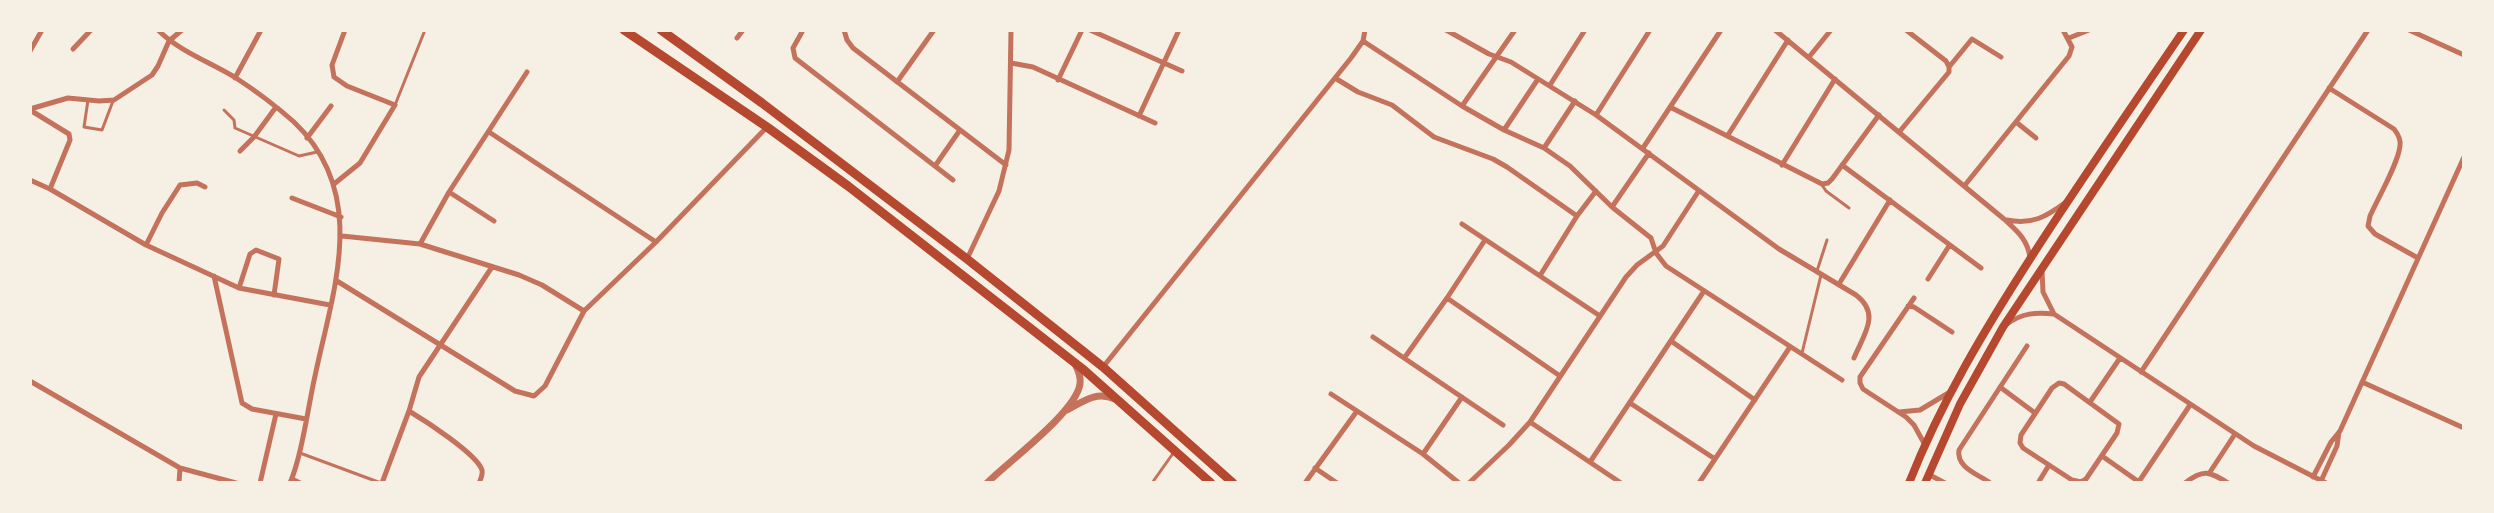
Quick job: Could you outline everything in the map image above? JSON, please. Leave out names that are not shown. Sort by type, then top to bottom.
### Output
[{"type":"main road","points":[[624,30],[767,127],[848,186],[1065,354],[1211,483]]},
{"type":"main road","points":[[661,30],[967,259],[1103,367],[1233,483]]},
{"type":"main road","points":[[673,30],[685,46]]},
{"type":"main road","points":[[1909,483],[1951,390],[1986,328],[2067,201],[2184,30]]},
{"type":"main road","points":[[1925,483],[1960,404],[2003,327],[2201,30]]},
{"type":"street","points":[[30,51],[42,30]]},
{"type":"street","points":[[73,49],[91,30]]},
{"type":"street","points":[[158,30],[169,41],[235,78],[296,123],[317,152],[334,184],[342,236],[337,281],[291,481],[300,483]]},
{"type":"street","points":[[30,109],[68,98],[114,100],[152,75],[169,41],[182,30]]},
{"type":"street","points":[[235,78],[261,30]]},
{"type":"street","points":[[334,184],[360,163],[395,105],[346,86],[334,77],[332,65],[345,30]]},
{"type":"street","points":[[737,38],[743,30]]},
{"type":"street","points":[[844,30],[853,48],[1006,165]]},
{"type":"street","points":[[897,82],[934,30]]},
{"type":"street","points":[[967,259],[999,191],[1006,165],[1010,132],[1011,30]]},
{"type":"street","points":[[1058,80],[1082,30]]},
{"type":"street","points":[[1090,30],[1182,71]]},
{"type":"street","points":[[1139,116],[1179,30]]},
{"type":"street","points":[[1103,367],[1335,78],[1363,41],[1365,30]]},
{"type":"street","points":[[1446,30],[1538,78],[1575,101],[1643,148],[1698,192],[1779,249],[1865,302],[1870,311],[1869,320],[1854,358]]},
{"type":"street","points":[[1462,105],[1515,30]]},
{"type":"street","points":[[1550,85],[1585,30]]},
{"type":"street","points":[[1596,115],[1650,30]]},
{"type":"street","points":[[1643,148],[1721,30]]},
{"type":"street","points":[[1775,30],[2004,219],[2028,243],[2030,259]]},
{"type":"street","points":[[1809,57],[1831,30]]},
{"type":"street","points":[[1907,30],[1950,67]]},
{"type":"street","points":[[1965,185],[2069,56],[2072,47],[2063,30]]},
{"type":"street","points":[[2069,38],[2089,30]]},
{"type":"street","points":[[2141,372],[2368,30]]},
{"type":"street","points":[[2409,30],[2464,55]]},
{"type":"street","points":[[802,32],[793,48],[795,58],[953,180]]},
{"type":"street","points":[[1900,131],[1947,75],[1950,67],[1972,39],[2001,57]]},
{"type":"street","points":[[1728,135],[1788,40]]},
{"type":"street","points":[[1363,41],[1462,105],[1504,130],[1544,148],[1570,166],[1612,207],[1651,238],[1656,253],[1666,266],[1842,380]]},
{"type":"street","points":[[1011,63],[1027,65],[1155,123]]},
{"type":"street","points":[[420,244],[449,192],[527,72]]},
{"type":"street","points":[[1335,78],[1358,92],[1392,105],[1434,137],[1507,167],[1577,216]]},
{"type":"street","points":[[1504,130],[1538,78]]},
{"type":"street","points":[[1782,165],[1835,79]]},
{"type":"street","points":[[2330,88],[2394,129],[2398,134],[2400,141],[2398,152],[2370,216],[2368,226],[2375,234],[2418,258]]},
{"type":"street","points":[[1544,148],[1575,101]]},
{"type":"street","points":[[307,138],[331,106]]},
{"type":"street","points":[[240,151],[254,137],[276,107]]},
{"type":"street","points":[[1670,107],[1728,135],[1782,165],[1825,183],[1842,165],[1879,115]]},
{"type":"street","points":[[30,109],[69,134],[70,140],[50,189]]},
{"type":"street","points":[[2016,122],[2036,138]]},
{"type":"street","points":[[337,281],[515,391],[534,396],[545,386],[584,311],[656,242],[767,127]]},
{"type":"street","points":[[935,166],[960,130]]},
{"type":"street","points":[[489,132],[656,242]]},
{"type":"street","points":[[1612,207],[1649,153]]},
{"type":"street","points":[[2042,268],[2043,292],[2054,314],[2235,434],[2324,482],[2340,431],[2418,258],[2462,170],[2464,157]]},
{"type":"street","points":[[1842,165],[1981,268]]},
{"type":"street","points":[[30,180],[50,189],[146,245],[239,288],[330,305]]},
{"type":"street","points":[[146,245],[162,213],[180,185],[197,183],[205,187]]},
{"type":"street","points":[[1541,274],[1577,216],[1596,191]]},
{"type":"street","points":[[449,192],[494,221]]},
{"type":"street","points":[[1469,483],[1530,422],[1631,270],[1656,253],[1672,234],[1698,192]]},
{"type":"street","points":[[292,198],[341,218]]},
{"type":"street","points":[[1839,284],[1890,200]]},
{"type":"street","points":[[2004,219],[2025,223],[2035,221],[2048,215],[2067,201]]},
{"type":"street","points":[[1462,224],[1541,274],[1600,316]]},
{"type":"street","points":[[342,236],[420,244],[519,275],[542,285],[584,311]]},
{"type":"street","points":[[1405,357],[1485,240]]},
{"type":"street","points":[[1928,279],[1949,246]]},
{"type":"street","points":[[239,288],[250,254],[256,250],[279,258],[274,294]]},
{"type":"street","points":[[382,483],[419,377],[439,343],[492,267]]},
{"type":"street","points":[[214,276],[240,398],[246,406],[306,419]]},
{"type":"street","points":[[1590,462],[1704,291]]},
{"type":"street","points":[[1914,297],[1860,377],[1860,383],[1863,389],[1914,425],[1925,445]]},
{"type":"street","points":[[1447,298],[1560,376]]},
{"type":"street","points":[[1908,306],[1914,307],[1952,332]]},
{"type":"street","points":[[2003,327],[2027,314],[2054,314]]},
{"type":"street","points":[[1373,337],[1503,425]]},
{"type":"street","points":[[1671,341],[1755,400]]},
{"type":"street","points":[[1989,482],[1963,465],[1958,454],[2027,346]]},
{"type":"street","points":[[1699,483],[1790,347]]},
{"type":"street","points":[[987,483],[1065,411],[1080,387],[1076,367],[1065,354]]},
{"type":"street","points":[[2090,402],[2120,358]]},
{"type":"street","points":[[30,381],[180,468],[236,483]]},
{"type":"street","points":[[2362,382],[2464,428]]},
{"type":"street","points":[[2058,383],[2064,384],[2090,402],[2119,424],[2117,433],[2086,479],[2074,482],[2023,448],[2020,443],[2021,435],[2053,386],[2058,383]]},
{"type":"street","points":[[2000,387],[2035,413]]},
{"type":"street","points":[[1897,411],[1920,411],[1951,390]]},
{"type":"street","points":[[1331,394],[1423,454],[1459,483]]},
{"type":"street","points":[[1065,411],[1095,396],[1108,396],[1121,402]]},
{"type":"street","points":[[1423,454],[1462,397]]},
{"type":"street","points":[[1630,403],[1714,459]]},
{"type":"street","points":[[2102,456],[2138,483],[2190,405]]},
{"type":"street","points":[[409,411],[430,424],[479,464],[482,475],[479,483]]},
{"type":"street","points":[[1305,483],[1357,411]]},
{"type":"street","points":[[260,483],[276,414]]},
{"type":"street","points":[[1530,422],[1621,483]]},
{"type":"street","points":[[2313,477],[2331,442],[2340,431]]},
{"type":"street","points":[[2210,472],[2235,434]]},
{"type":"street","points":[[2038,483],[2049,465]]},
{"type":"street","points":[[179,483],[180,468]]},
{"type":"street","points":[[1315,468],[1337,483]]},
{"type":"street","points":[[2185,483],[2201,473],[2210,472],[2228,483]]},
{"type":"street","points":[[1928,474],[1945,483]]},
{"type":"lane","points":[[395,105],[425,30]]},
{"type":"lane","points":[[87,100],[84,127],[102,130],[114,100]]},
{"type":"lane","points":[[224,110],[234,120],[235,128],[254,137],[299,156],[317,152]]},
{"type":"lane","points":[[1825,183],[1826,191],[1849,208]]},
{"type":"lane","points":[[1802,355],[1827,240]]},
{"type":"lane","points":[[1152,483],[1175,451]]},
{"type":"lane","points":[[298,453],[382,483]]}]
